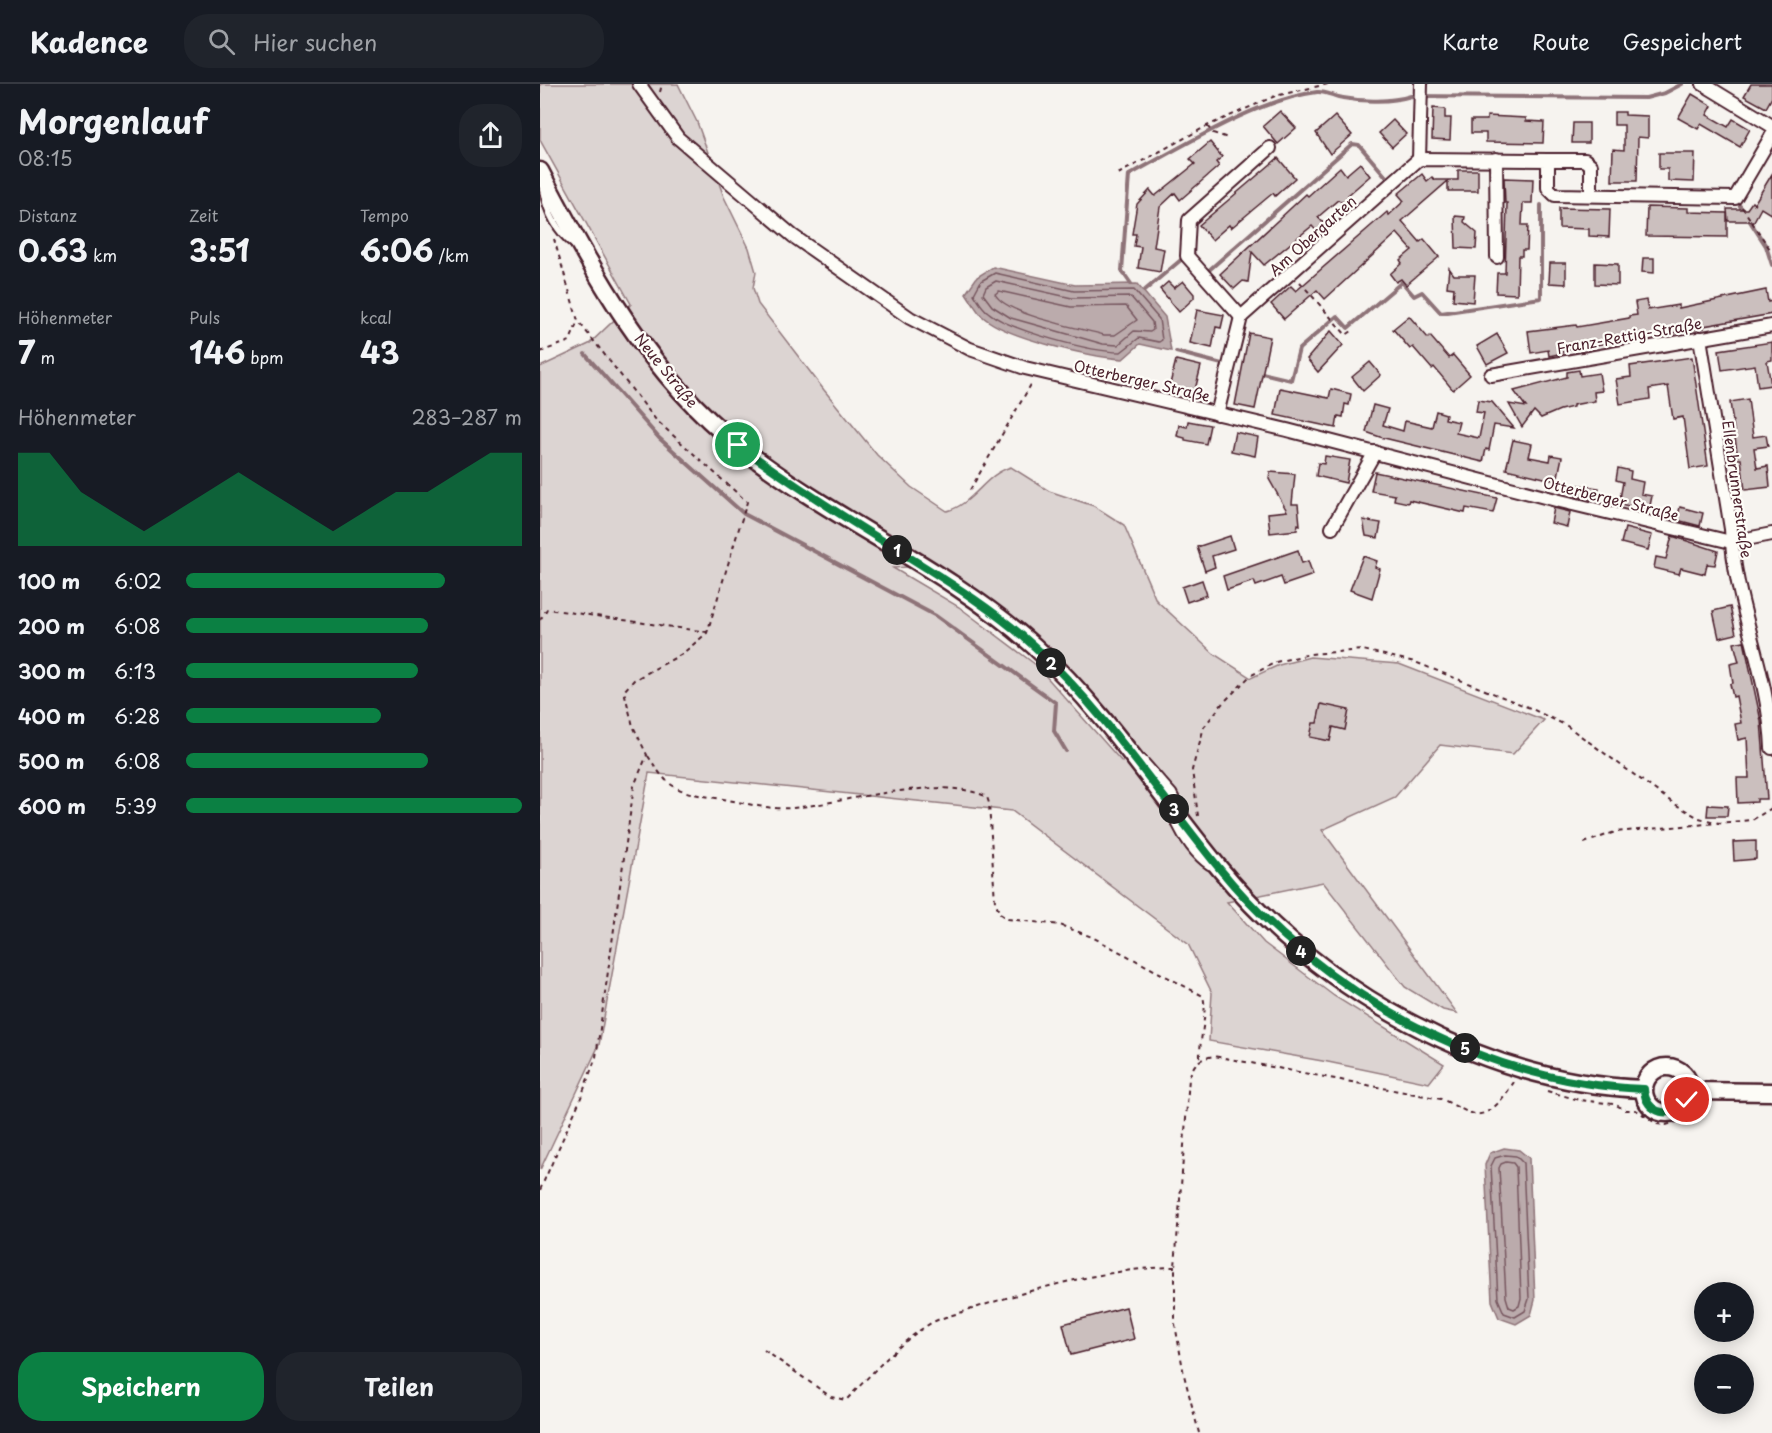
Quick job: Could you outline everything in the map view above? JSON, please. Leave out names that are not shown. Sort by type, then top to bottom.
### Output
[{"type":"main road","name":"Neue Straße","points":[[540,171],[603,286],[663,370],[708,419],[738,445],[788,482],[957,587],[998,616],[1071,682],[1105,719],[1228,878],[1248,901],[1304,954],[1341,982],[1420,1028],[1476,1053],[1521,1068],[1577,1082],[1644,1089]]},
{"type":"main road","points":[[1669,1068],[1682,1074],[1689,1091],[1683,1106],[1678,1110],[1665,1113],[1651,1107],[1647,1102],[1644,1089],[1650,1075],[1669,1068]]},
{"type":"main road","points":[[1689,1091],[1772,1092]]},
{"type":"street","name":"Otterberger Straße","points":[[639,84],[678,138],[793,236],[910,318],[970,349],[1039,371],[1375,452],[1556,500],[1731,542],[1772,534]]},
{"type":"street","points":[[1421,84],[1419,159],[1585,160],[1591,165],[1591,195]]},
{"type":"street","points":[[1703,84],[1772,126]]},
{"type":"street","points":[[1548,160],[1548,188],[1555,195],[1735,198],[1772,135]]},
{"type":"street","points":[[1217,414],[1241,317],[1186,256],[1189,220],[1270,148]]},
{"type":"street","name":"Am Obergarten","points":[[1241,317],[1419,159]]},
{"type":"street","points":[[1496,159],[1497,257]]},
{"type":"street","name":"Franz-Rettig-Straße","points":[[1491,375],[1772,326]]},
{"type":"street","name":"Ellenbrunnerstraße","points":[[1701,338],[1732,555],[1763,683],[1772,731],[1772,748]]},
{"type":"street","points":[[1332,528],[1375,452]]},
{"type":"lane","points":[[1130,751],[1148,763],[1173,793],[1190,830]]},
{"type":"lane","points":[[1165,797],[1180,833],[1203,862],[1228,878]]},
{"type":"path","points":[[1118,174],[1207,126],[1275,96],[1328,84]]},
{"type":"path","points":[[1207,126],[1212,133],[1228,138]]},
{"type":"path","points":[[1735,198],[1772,252]]},
{"type":"path","points":[[552,233],[578,321],[656,420],[747,502],[707,633],[682,654],[634,680],[624,691],[633,726],[647,755],[665,780],[690,793],[759,806],[789,808],[886,792],[937,789],[977,792],[987,797],[995,902],[1000,914],[1008,919],[1060,925],[1092,937],[1203,996],[1206,1008],[1199,1046],[1200,1059]]},
{"type":"path","points":[[1292,273],[1346,335],[1353,331]]},
{"type":"path","points":[[540,352],[570,341],[578,321]]},
{"type":"path","points":[[970,490],[1039,371]]},
{"type":"path","points":[[540,620],[547,609],[707,633]]},
{"type":"path","points":[[1202,846],[1192,770],[1204,727],[1222,704],[1250,676],[1276,662],[1310,654],[1363,650],[1415,662],[1539,712],[1567,726],[1673,803],[1699,818],[1723,824]]},
{"type":"path","points":[[540,1190],[580,1100],[596,1057],[634,786],[647,755]]},
{"type":"path","points":[[1584,843],[1615,832],[1752,820],[1772,808]]},
{"type":"path","points":[[1199,1433],[1184,1376],[1174,1324],[1174,1267],[1190,1078],[1193,1066],[1200,1059],[1214,1056],[1441,1099],[1472,1114],[1481,1114],[1495,1107],[1517,1078]]},
{"type":"path","points":[[1539,1087],[1579,1100],[1614,1104],[1626,1110],[1636,1110],[1657,1124],[1675,1125],[1700,1107]]},
{"type":"path","points":[[764,1350],[831,1397],[846,1400],[902,1343],[933,1322],[994,1301],[1097,1276],[1144,1268],[1174,1267]]},
{"type":"shaded area","points":[[540,84],[678,84],[697,122],[724,197],[749,248],[756,272],[753,288],[758,304],[877,455],[911,487],[947,511],[965,502],[994,476],[1011,467],[1049,491],[1094,506],[1124,525],[1156,600],[1214,654],[1251,678],[1279,665],[1310,657],[1399,664],[1544,720],[1513,754],[1440,745],[1395,797],[1322,830],[1457,1013],[1443,1010],[1405,987],[1323,882],[1227,902],[1264,943],[1334,996],[1444,1064],[1429,1083],[1209,1041],[1212,993],[1188,944],[1012,811],[649,773],[599,1045],[540,1170],[540,367],[589,344],[631,304],[540,140]],"holes":[[[935,565],[1131,743],[1122,762],[1036,665],[959,607],[893,568]]]},
{"type":"water","points":[[993,267],[1075,285],[1137,284],[1165,317],[1171,351],[1140,344],[1123,359],[1070,350],[1009,332],[982,316],[966,293],[977,277]]},
{"type":"water","points":[[1504,1148],[1519,1150],[1529,1158],[1535,1300],[1531,1315],[1516,1324],[1499,1318],[1492,1301],[1485,1165],[1490,1153]]},
{"type":"building","points":[[1751,84],[1772,84],[1772,97],[1766,108],[1744,96]]},
{"type":"building","points":[[1692,94],[1712,106],[1707,115],[1728,127],[1733,119],[1750,129],[1740,147],[1701,124],[1698,129],[1678,118]]},
{"type":"building","points":[[1433,108],[1445,109],[1445,118],[1451,118],[1450,140],[1432,139]]},
{"type":"building","points":[[1280,111],[1296,128],[1278,144],[1263,126]]},
{"type":"building","points":[[1614,112],[1648,116],[1648,138],[1638,137],[1637,181],[1612,181],[1613,149],[1624,150],[1624,125],[1614,125]]},
{"type":"building","points":[[1335,116],[1352,135],[1330,154],[1316,133]]},
{"type":"building","points":[[1487,116],[1526,118],[1526,121],[1544,122],[1543,143],[1486,142],[1486,133],[1471,133],[1471,120],[1487,120]]},
{"type":"building","points":[[1393,120],[1406,134],[1392,147],[1379,133]]},
{"type":"building","points":[[1573,123],[1589,123],[1589,143],[1572,143]]},
{"type":"building","points":[[1210,142],[1222,157],[1216,162],[1219,166],[1180,200],[1175,193],[1160,207],[1154,247],[1164,249],[1160,272],[1138,268],[1141,247],[1134,246],[1136,234],[1132,234],[1137,204],[1150,190],[1155,196],[1195,164],[1190,159]]},
{"type":"building","points":[[1659,153],[1695,153],[1694,182],[1668,181],[1668,169],[1659,169]]},
{"type":"building","points":[[1278,158],[1295,178],[1275,196],[1273,193],[1231,228],[1229,225],[1212,240],[1199,225]]},
{"type":"building","points":[[1360,163],[1370,176],[1348,195],[1356,204],[1353,207],[1338,200],[1318,217],[1328,228],[1320,235],[1312,226],[1264,265],[1252,252],[1248,282],[1243,281],[1234,289],[1220,274],[1306,194],[1308,196],[1340,167],[1346,175]]},
{"type":"building","points":[[1458,170],[1478,170],[1478,191],[1448,191],[1448,181],[1402,221],[1420,242],[1424,239],[1439,257],[1406,285],[1401,279],[1396,282],[1390,274],[1402,263],[1400,260],[1412,250],[1397,233],[1325,299],[1317,290],[1284,319],[1271,304],[1291,286],[1296,291],[1387,212],[1389,215],[1404,201],[1398,194],[1422,174],[1427,181],[1432,177],[1435,180],[1458,180]]},
{"type":"building","points":[[1772,174],[1772,215],[1761,208],[1754,221],[1728,221],[1727,209],[1747,209],[1752,202],[1754,204]]},
{"type":"building","points":[[1504,178],[1533,179],[1532,203],[1523,203],[1522,225],[1528,225],[1527,250],[1522,250],[1522,256],[1518,256],[1517,294],[1496,293],[1497,273],[1505,273],[1507,203],[1505,203]]},
{"type":"building","points":[[1647,207],[1688,208],[1688,212],[1727,213],[1727,237],[1646,236]]},
{"type":"building","points":[[1559,208],[1610,209],[1609,237],[1589,236],[1589,229],[1559,228]]},
{"type":"building","points":[[1455,216],[1465,217],[1464,222],[1477,233],[1476,249],[1456,248]]},
{"type":"building","points":[[1643,258],[1654,258],[1654,273],[1642,272]]},
{"type":"building","points":[[1550,263],[1566,263],[1566,284],[1549,283]]},
{"type":"building","points":[[1595,263],[1618,264],[1618,285],[1595,284]]},
{"type":"building","points":[[1449,268],[1454,275],[1475,275],[1473,302],[1453,300],[1454,288],[1447,287]]},
{"type":"building","points":[[1183,281],[1194,294],[1194,298],[1179,312],[1160,289],[1168,282],[1174,288]]},
{"type":"building","points":[[1766,290],[1768,302],[1772,301],[1772,314],[1704,326],[1704,328],[1563,350],[1563,353],[1549,356],[1548,350],[1531,353],[1528,331],[1576,325],[1577,327],[1629,318],[1629,316],[1637,315],[1635,302],[1646,300],[1648,310],[1679,305],[1679,308]]},
{"type":"building","points":[[1197,310],[1224,315],[1221,328],[1216,327],[1212,348],[1190,343]]},
{"type":"building","points":[[1409,316],[1428,338],[1430,336],[1449,358],[1453,355],[1470,375],[1453,390],[1434,367],[1432,369],[1413,347],[1410,349],[1393,329]]},
{"type":"building","points":[[1331,331],[1343,345],[1318,372],[1307,359]]},
{"type":"building","points":[[1249,333],[1270,337],[1255,409],[1235,405]]},
{"type":"building","points":[[1497,334],[1508,353],[1487,364],[1477,346]]},
{"type":"building","points":[[1772,342],[1772,360],[1767,361],[1771,385],[1758,387],[1755,365],[1722,370],[1719,350]]},
{"type":"building","points":[[1692,357],[1708,466],[1690,469],[1683,417],[1673,419],[1668,386],[1649,389],[1650,399],[1620,404],[1616,379],[1631,377],[1630,366]]},
{"type":"building","points":[[1176,360],[1201,366],[1194,394],[1169,388]]},
{"type":"building","points":[[1370,362],[1381,375],[1363,391],[1352,377]]},
{"type":"building","points":[[1579,370],[1580,376],[1599,373],[1602,391],[1594,392],[1595,401],[1573,405],[1573,407],[1541,418],[1534,411],[1522,427],[1509,404],[1526,407],[1514,391],[1567,377],[1567,372]]},
{"type":"building","points":[[1280,388],[1329,398],[1331,389],[1351,394],[1349,405],[1345,404],[1343,417],[1338,416],[1336,428],[1275,415]]},
{"type":"building","points":[[1748,399],[1753,437],[1766,435],[1768,446],[1754,448],[1757,468],[1768,466],[1770,487],[1745,490],[1730,402]]},
{"type":"building","points":[[1478,400],[1492,402],[1514,428],[1494,425],[1489,450],[1486,449],[1483,462],[1366,432],[1373,405],[1388,409],[1383,425],[1403,431],[1405,421],[1432,427],[1436,411],[1446,414],[1445,419],[1459,422],[1456,433],[1479,438],[1484,413],[1476,412]]},
{"type":"building","points":[[1188,421],[1210,425],[1206,444],[1177,436],[1179,425],[1187,427]]},
{"type":"building","points":[[1235,432],[1258,437],[1255,456],[1231,451]]},
{"type":"building","points":[[1513,440],[1532,444],[1529,457],[1550,461],[1551,455],[1562,457],[1557,481],[1506,469]]},
{"type":"building","points":[[1325,456],[1350,460],[1346,483],[1316,476],[1318,463],[1324,464]]},
{"type":"building","points":[[1618,468],[1631,471],[1630,479],[1643,482],[1641,494],[1652,496],[1649,510],[1619,504],[1623,482],[1616,480]]},
{"type":"building","points":[[1270,472],[1295,474],[1292,504],[1298,504],[1300,525],[1298,524],[1297,530],[1270,533],[1268,513],[1287,511],[1269,479]]},
{"type":"building","points":[[1375,472],[1497,498],[1493,513],[1466,508],[1465,513],[1409,500],[1408,503],[1394,500],[1395,495],[1371,491]]},
{"type":"building","points":[[1579,485],[1599,488],[1596,500],[1576,496]]},
{"type":"building","points":[[1680,507],[1703,513],[1700,526],[1677,520]]},
{"type":"building","points":[[1554,508],[1570,512],[1567,527],[1551,523]]},
{"type":"building","points":[[1363,520],[1381,523],[1378,538],[1366,536]]},
{"type":"building","points":[[1625,528],[1652,535],[1648,550],[1621,543]]},
{"type":"building","points":[[1230,536],[1234,549],[1212,556],[1215,567],[1205,571],[1197,547]]},
{"type":"building","points":[[1672,536],[1718,551],[1715,565],[1707,564],[1705,574],[1681,568],[1679,574],[1654,568],[1656,557],[1666,559]]},
{"type":"building","points":[[1298,550],[1302,563],[1308,561],[1313,575],[1284,585],[1281,577],[1256,586],[1254,581],[1227,590],[1223,576]]},
{"type":"building","points":[[1363,556],[1377,561],[1375,567],[1380,569],[1372,598],[1350,590]]},
{"type":"building","points":[[1202,580],[1207,595],[1187,602],[1182,587]]},
{"type":"building","points":[[1730,607],[1736,634],[1719,638],[1713,611]]},
{"type":"building","points":[[1744,641],[1761,721],[1767,799],[1738,803],[1737,778],[1749,778],[1747,738],[1738,740],[1735,724],[1741,723],[1736,696],[1733,697],[1730,684],[1733,683],[1730,664],[1739,662],[1734,643]]},
{"type":"building","points":[[1321,704],[1349,710],[1345,730],[1333,727],[1330,741],[1310,737],[1313,723],[1317,723]]},
{"type":"building","points":[[1708,805],[1728,806],[1727,816],[1707,816]]},
{"type":"building","points":[[1756,841],[1756,859],[1734,861],[1733,842]]},
{"type":"building","points":[[1126,1307],[1134,1339],[1071,1355],[1063,1324]]},
{"type":"waterway","points":[[1131,284],[1122,271],[1129,175],[1196,138],[1269,104],[1317,92],[1368,101],[1411,96],[1646,98],[1665,93],[1682,84]]},
{"type":"waterway","points":[[1208,271],[1352,144],[1359,145],[1388,179]]},
{"type":"waterway","points":[[1258,372],[1291,380],[1299,349],[1337,316],[1348,328],[1402,282],[1414,296],[1422,292],[1441,313],[1541,298],[1541,205]]},
{"type":"waterway","points":[[1740,206],[1766,246],[1772,265]]},
{"type":"waterway","points":[[1144,291],[1182,259]]},
{"type":"waterway","points":[[1176,352],[1222,364]]},
{"type":"waterway","points":[[585,354],[659,438],[744,514],[936,616],[1056,703],[1054,731],[1066,751]]},
{"type":"route","points":[[738,445],[788,482],[957,587],[998,616],[1034,646],[1105,719],[1220,869],[1248,901],[1304,954],[1341,982],[1420,1028],[1476,1053],[1521,1068],[1577,1082],[1616,1088],[1644,1089],[1644,1095],[1651,1107],[1665,1113],[1678,1110],[1687,1100]]}]
